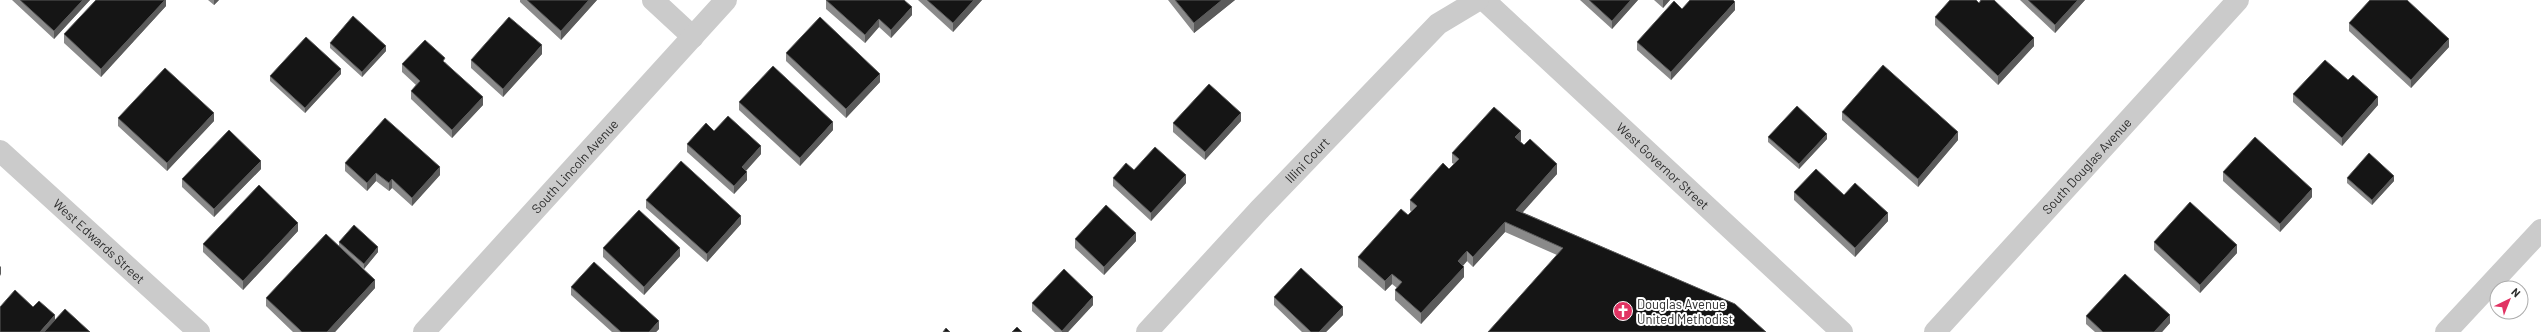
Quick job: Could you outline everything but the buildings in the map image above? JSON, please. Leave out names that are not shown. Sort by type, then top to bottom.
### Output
[{"type":"street","points":[[653,0],[693,37]]},
{"type":"street","name":"South Lincoln Avenue","points":[[424,332],[726,0]]},
{"type":"street","name":"Illini Court","points":[[1147,332],[1258,210],[1438,24],[1478,0]]},
{"type":"street","name":"West Governor Street","points":[[1484,0],[1842,332]]},
{"type":"street","name":"South Douglas Avenue","points":[[1935,332],[2238,0]]},
{"type":"street","name":"West Edwards Street","points":[[0,150],[199,332]]},
{"type":"street","points":[[2446,332],[2541,230]]},
{"type":"place","name":"Douglas Avenue United Methodist","points":[[1623,311]]}]
